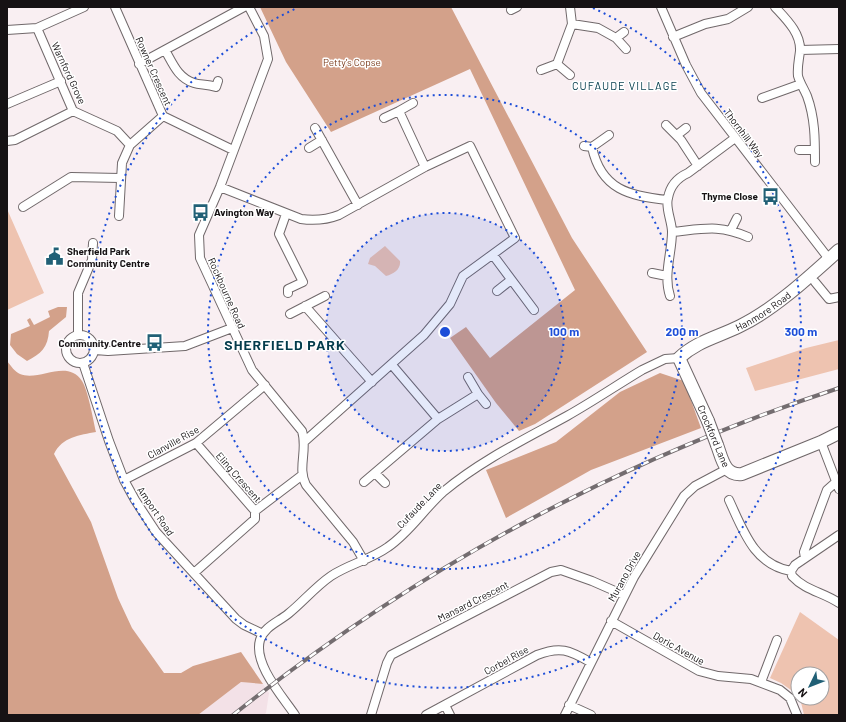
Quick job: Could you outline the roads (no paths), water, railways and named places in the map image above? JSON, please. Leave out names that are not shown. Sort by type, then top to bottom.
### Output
[{"type":"street","name":"Rowner Crescent","points":[[115,7],[163,116],[233,150]]},
{"type":"street","points":[[139,64],[244,7]]},
{"type":"street","name":"Rockbourne Road","points":[[249,7],[264,36],[268,59],[220,187],[199,235],[200,258],[252,370],[302,431],[305,440]]},
{"type":"street","points":[[541,70],[557,64],[572,24],[570,7]]},
{"type":"street","name":"Thornhill Way","points":[[661,7],[701,93],[829,259]]},
{"type":"street","points":[[674,37],[705,24],[728,18],[748,7]]},
{"type":"street","points":[[775,7],[793,28],[800,50],[798,76],[807,96],[816,136],[815,162]]},
{"type":"street","points":[[7,30],[37,28],[79,8]]},
{"type":"street","points":[[572,24],[593,26],[616,38],[626,49]]},
{"type":"street","name":"Warnford Grove","points":[[37,28],[73,111],[118,131],[130,145]]},
{"type":"street","points":[[616,38],[624,32]]},
{"type":"street","points":[[800,50],[839,49]]},
{"type":"street","points":[[165,50],[176,70],[184,78],[196,84],[205,83],[216,87],[218,81]]},
{"type":"street","points":[[557,64],[570,75]]},
{"type":"street","points":[[7,104],[61,81]]},
{"type":"street","points":[[762,98],[801,84]]},
{"type":"street","points":[[384,118],[413,103]]},
{"type":"street","points":[[7,141],[15,140],[73,111]]},
{"type":"street","points":[[399,111],[425,167]]},
{"type":"street","points":[[119,216],[122,163],[130,145],[163,116]]},
{"type":"street","points":[[666,125],[677,135],[698,166]]},
{"type":"street","points":[[315,128],[358,205]]},
{"type":"street","points":[[677,135],[686,128]]},
{"type":"street","points":[[609,135],[588,147],[598,164],[615,186],[636,196],[667,200]]},
{"type":"street","points":[[670,296],[667,287],[667,276],[672,232],[667,200],[672,187],[679,177],[698,166],[735,138]]},
{"type":"street","points":[[310,148],[322,140]]},
{"type":"street","points":[[220,187],[301,219],[314,221],[326,220],[358,205],[425,167],[470,146],[515,238],[494,255],[463,276],[450,304],[424,335],[392,365],[305,440],[301,476],[306,485],[353,542],[364,561]]},
{"type":"street","points":[[799,150],[815,150]]},
{"type":"street","points":[[23,207],[71,177],[120,178]]},
{"type":"street","points":[[286,214],[279,234],[303,282],[288,289],[288,293]]},
{"type":"street","points":[[731,230],[737,218]]},
{"type":"street","points":[[672,232],[718,228],[731,230],[749,239]]},
{"type":"street","points":[[78,335],[78,292],[92,260],[93,243]]},
{"type":"street","name":"Hanmore Road","points":[[679,358],[689,348],[702,341],[741,326],[769,307],[839,250]]},
{"type":"street","points":[[494,255],[534,310]]},
{"type":"street","points":[[652,273],[667,276]]},
{"type":"street","points":[[497,291],[511,280]]},
{"type":"street","points":[[815,282],[830,299],[839,297]]},
{"type":"street","points":[[290,314],[325,296]]},
{"type":"street","points":[[305,306],[372,382]]},
{"type":"street","points":[[95,350],[108,351],[185,346],[232,328]]},
{"type":"street","points":[[78,335],[89,338],[93,343],[95,350],[91,359],[83,363],[74,362],[68,358],[66,350],[68,341],[78,335]]},
{"type":"street","name":"Crockford Lane","points":[[679,358],[708,421],[727,469],[733,474],[746,474],[839,433]]},
{"type":"street","name":"Cufaude Lane","points":[[263,634],[332,576],[364,561],[397,541],[409,530],[443,492],[474,470],[642,370],[665,359],[679,358]]},
{"type":"street","name":"Amport Road","points":[[83,363],[109,441],[124,480],[134,500],[156,532],[236,619],[244,625],[263,634]]},
{"type":"street","points":[[392,365],[438,419]]},
{"type":"street","points":[[468,377],[486,404]]},
{"type":"street","name":"Clanville Rise","points":[[124,480],[196,443],[265,386]]},
{"type":"street","points":[[364,482],[438,419],[478,394]]},
{"type":"street","points":[[805,558],[804,552],[827,490],[838,486],[821,442]]},
{"type":"street","name":"Eling Crescent","points":[[194,573],[255,519],[255,510],[196,443]]},
{"type":"street","name":"Murano Drive","points":[[565,715],[590,662],[634,577],[684,496],[694,486],[727,469]]},
{"type":"street","points":[[375,473],[385,482]]},
{"type":"street","points":[[255,510],[301,476]]},
{"type":"street","points":[[728,500],[750,546],[770,564],[781,570],[791,572]]},
{"type":"street","points":[[791,572],[795,566],[805,558],[839,535]]},
{"type":"street","name":"Mansard Crescent","points":[[371,715],[387,663],[391,655],[551,572],[561,570],[592,581],[624,596]]},
{"type":"street","points":[[791,572],[792,576],[806,588],[829,596],[839,603]]},
{"type":"street","name":"Doric Avenue","points":[[611,621],[699,671],[718,676],[745,678],[761,682],[780,690],[790,698],[797,715]]},
{"type":"street","points":[[263,634],[259,649],[262,662],[268,675],[295,715]]},
{"type":"street","points":[[761,682],[777,640]]},
{"type":"street","name":"Corbel Rise","points":[[445,705],[537,655],[550,650],[560,649],[590,662]]},
{"type":"street","points":[[426,715],[445,705],[450,715]]},
{"type":"street","points":[[569,705],[591,715]]},
{"type":"railway","points":[[233,715],[303,662],[374,612],[447,566],[521,524],[598,485],[676,450],[756,417],[839,388]]},
{"type":"place","name":"Thyme Close","points":[[771,196]]},
{"type":"place","name":"Avington Way","points":[[201,212]]},
{"type":"place","name":"Sherfield Park Community Centre","points":[[54,257]]},
{"type":"place","name":"Community Centre","points":[[154,343]]},
{"type":"district","name":"CUFAUDE VILLAGE","points":[[625,85]]},
{"type":"district","name":"SHERFIELD PARK","points":[[285,344]]},
{"type":"park label","name":"Petty's Copse","points":[[352,62]]}]
